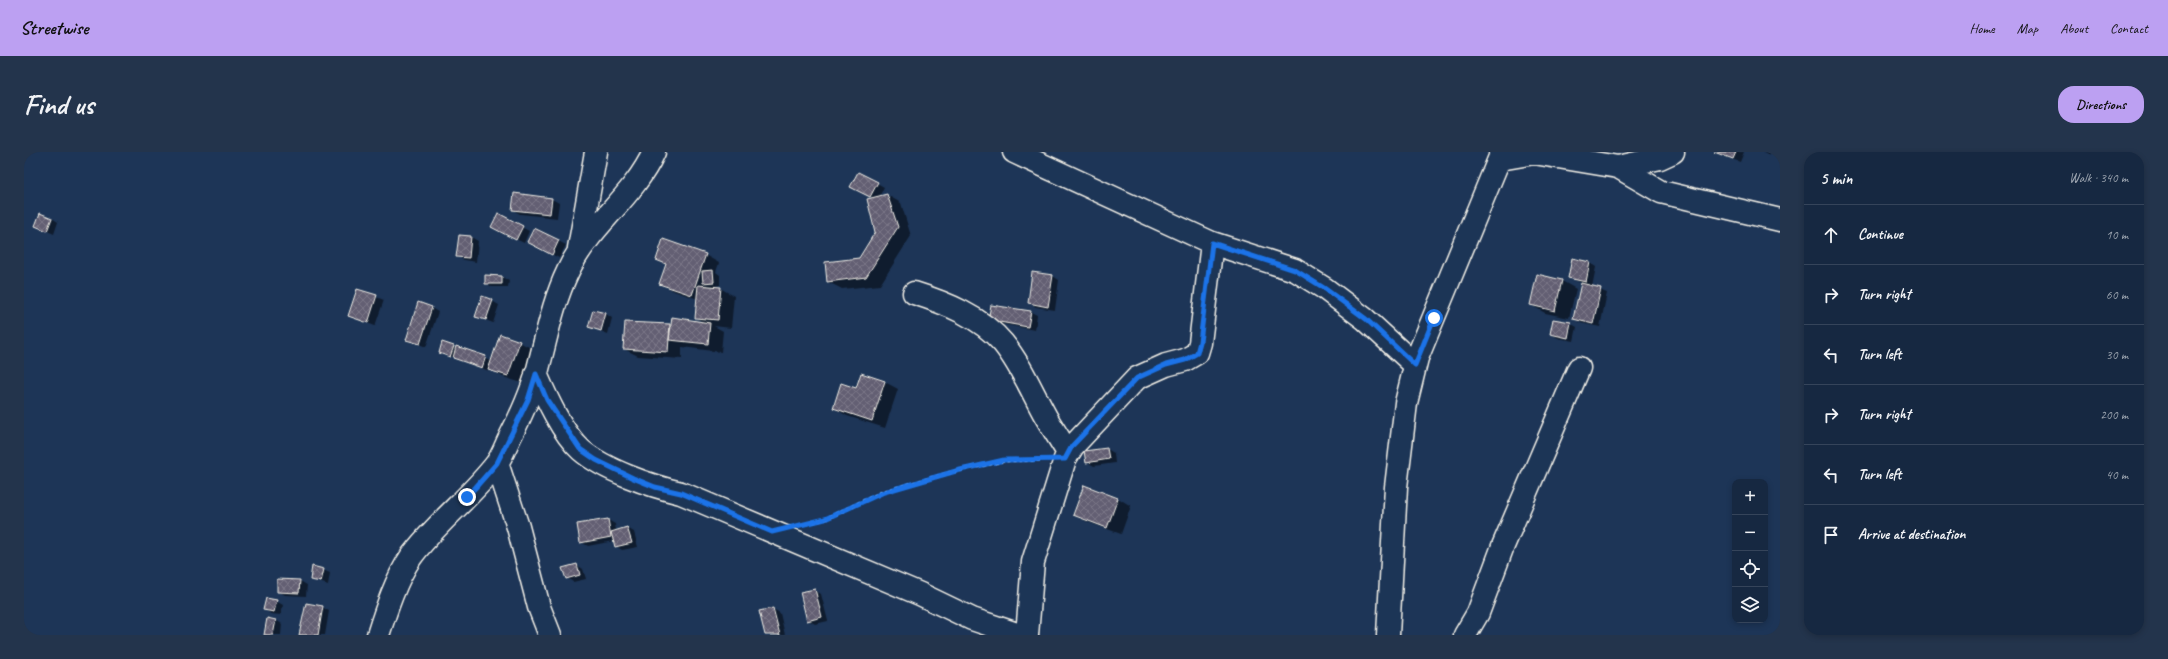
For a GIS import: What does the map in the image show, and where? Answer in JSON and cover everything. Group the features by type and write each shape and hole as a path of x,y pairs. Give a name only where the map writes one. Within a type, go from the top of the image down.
{"street":[{"path":"378,635 387,609 410,559 428,536 497,463 528,400 557,296 579,249 596,152"},
{"path":"579,249 629,192 647,167 654,152"},
{"path":"1014,152 1212,243 1301,274 1324,288 1366,319 1415,365"},
{"path":"1618,167 1660,158 1673,152"},
{"path":"1388,635 1396,487 1406,403 1415,365 1458,255 1501,155 1534,153 1618,167 1661,192 1780,220"},
{"path":"1027,635 1033,562 1067,456 1114,401 1137,378 1166,365 1185,360 1197,353 1200,342 1212,243"},
{"path":"914,293 942,302 962,312 984,326 1002,342 1032,388 1067,456"},
{"path":"1465,635 1478,613 1503,546 1579,368"},
{"path":"536,374 547,400 562,424 580,449 596,460 655,487 681,493 867,571 972,619 1020,635"},
{"path":"497,463 518,527 539,607 550,635"}],"path":[{"path":"810,523 825,519 884,492 956,471 1004,460 1067,456"}],"building":[{"path":"1714,152 1736,152 1733,159"},
{"path":"858,172 878,182 870,197 850,187"},
{"path":"514,193 552,198 550,214 512,210"},
{"path":"887,194 898,227 866,277 827,282 825,262 859,258 875,232 867,199"},
{"path":"40,213 52,218 47,231 35,226"},
{"path":"498,213 523,226 516,240 491,227"},
{"path":"534,228 559,240 552,255 527,242"},
{"path":"459,235 471,236 469,258 456,257"},
{"path":"663,239 706,254 692,295 659,284 666,264 656,260"},
{"path":"1572,258 1590,262 1586,282 1568,278"},
{"path":"713,270 714,282 703,283 702,271"},
{"path":"1032,272 1053,275 1048,307 1028,303"},
{"path":"1537,274 1562,280 1555,311 1530,305"},
{"path":"485,275 502,276 502,284 485,284"},
{"path":"1581,283 1601,288 1593,324 1573,319"},
{"path":"698,285 721,287 718,320 695,318"},
{"path":"357,289 377,295 368,323 348,316"},
{"path":"482,296 493,300 486,320 475,317"},
{"path":"418,302 432,307 420,344 406,340"},
{"path":"991,305 1031,311 1028,327 988,320"},
{"path":"593,310 606,313 601,331 588,327"},
{"path":"672,317 710,323 708,344 669,340"},
{"path":"1553,319 1571,322 1568,338 1550,334"},
{"path":"625,322 670,324 668,352 623,349"},
{"path":"500,334 520,341 508,376 488,370"},
{"path":"442,342 454,346 450,357 439,353"},
{"path":"456,346 486,356 482,368 453,358"},
{"path":"861,373 885,381 872,421 833,408 841,383 856,388"},
{"path":"1107,448 1109,459 1086,463 1084,451"},
{"path":"1084,485 1118,498 1107,528 1073,515"},
{"path":"608,519 611,537 580,543 577,524"},
{"path":"627,527 632,543 615,547 611,532"},
{"path":"577,564 580,575 566,579 562,568"},
{"path":"312,566 324,569 321,582 310,580"},
{"path":"277,579 300,580 299,593 277,592"},
{"path":"815,589 822,617 807,621 800,592"},
{"path":"266,598 277,600 274,612 263,610"},
{"path":"306,603 323,606 318,635 299,635"},
{"path":"773,608 780,635 765,635 759,611"},
{"path":"267,618 276,620 273,635 264,635"}],"route":[{"path":"467,497 497,463 528,400 536,374 547,400 562,424 580,449 596,460 655,487 681,493 772,532 825,519 858,502 884,492 956,471 1004,460 1065,459 1072,446 1137,378 1166,365 1185,360 1197,353 1200,342 1212,243 1295,270 1324,288 1366,319 1415,365 1434,318"}]}
